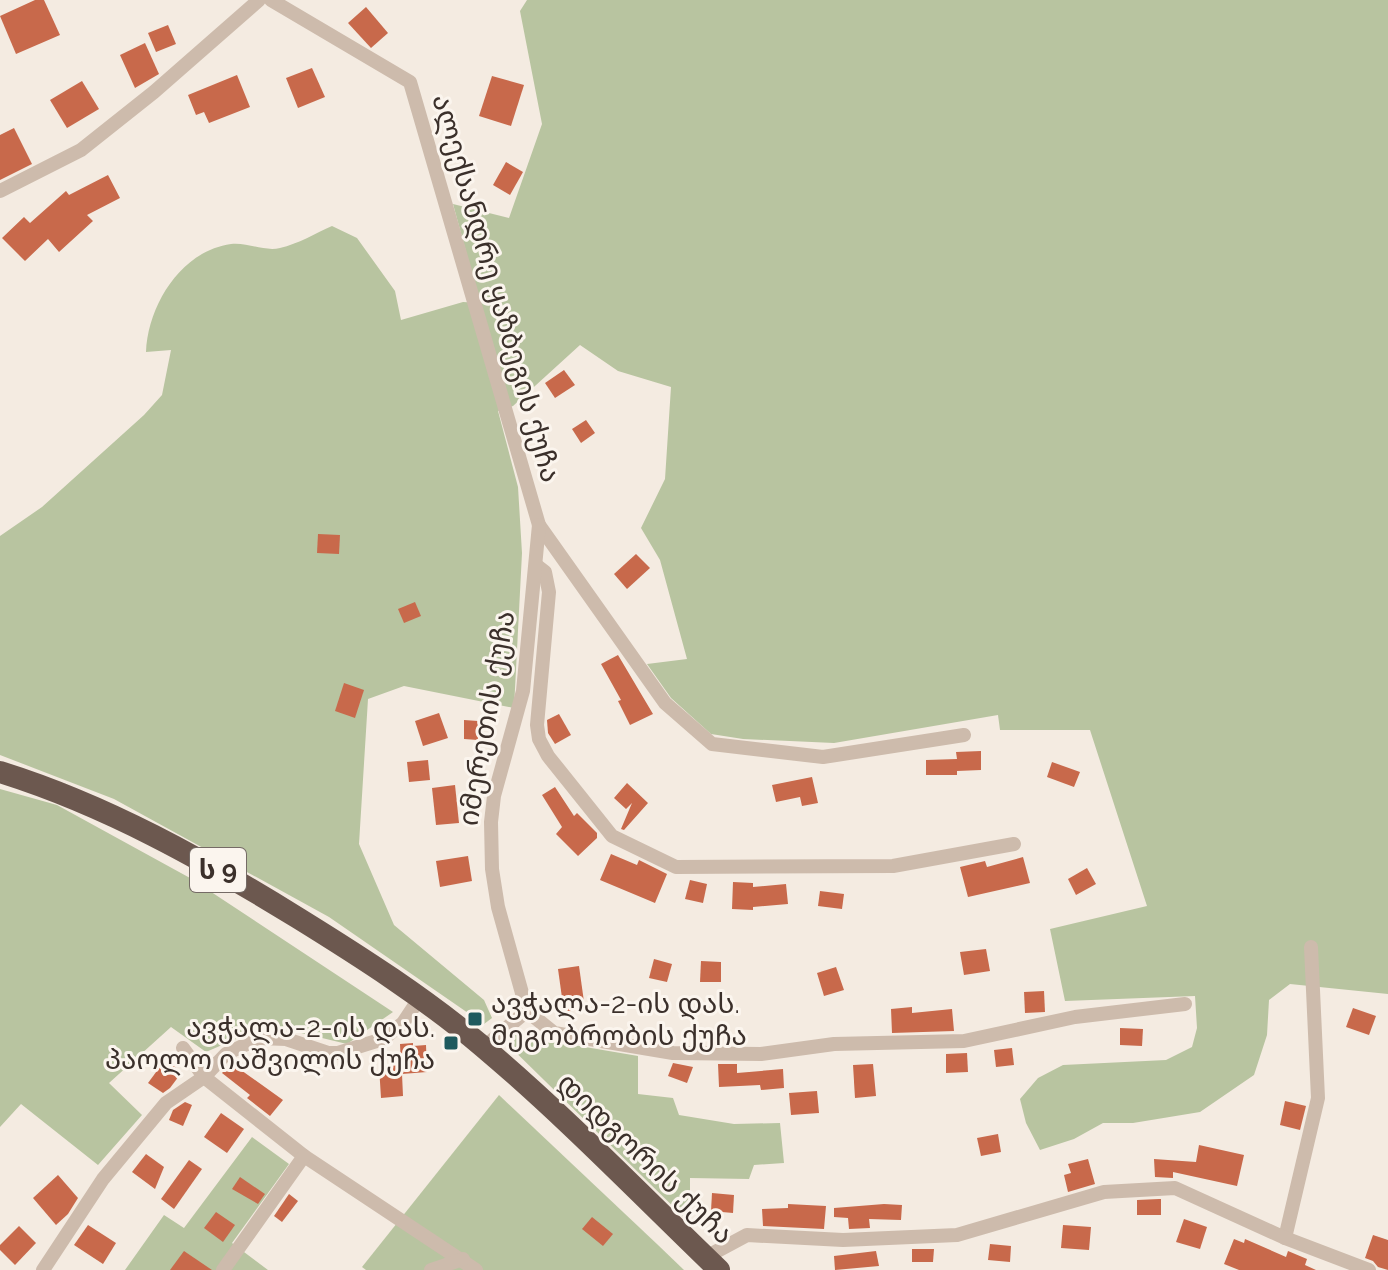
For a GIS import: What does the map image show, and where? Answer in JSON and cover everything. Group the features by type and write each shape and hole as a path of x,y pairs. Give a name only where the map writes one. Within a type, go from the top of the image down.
{"highway":[{"name":"ს 9","path":"0,772 100,810 186,852 342,945 419,999"},
{"name":"დიდგორის ქუჩა","path":"419,999 484,1047 563,1118 712,1263"}],"street":[{"path":"0,191 81,150 154,92 259,0"},
{"name":"ალექსანდრე ყაზბეგის ქუჩა","path":"271,0 410,82 539,525"},
{"path":"539,525 665,703 712,744 823,757 964,735"},
{"name":"იმერეთის ქუჩა","path":"527,1011 498,907 492,869 491,822 494,796 523,691 539,525"},
{"path":"536,565 545,572 549,601 537,725 539,739 569,784 612,836 676,867 893,866 1014,844"},
{"path":"1285,1238 1318,1098 1311,947"},
{"path":"43,1270 103,1179 166,1103 204,1077 226,1054 259,1038 286,1039 328,1053 338,1053 383,1039 403,1023 419,999"},
{"path":"484,1047 527,1011 554,1033 673,1053 761,1054 834,1044 964,1041 1075,1017 1185,1004"},
{"path":"183,1048 204,1077 304,1156 476,1270"},
{"path":"223,1270 304,1156"},
{"path":"712,1263 747,1235 843,1240 957,1235 1104,1192 1175,1188 1285,1238 1369,1270"},
{"path":"431,1270 463,1259"}],"green space":[{"path":"527,0 1388,0 1388,994 1290,984 1269,1000 1267,1035 1254,1075 1200,1112 1133,1123 1103,1123 1074,1139 1040,1150 1026,1123 1020,1099 1038,1078 1063,1065 1166,1060 1192,1047 1197,1028 1195,996 1065,1001 1050,929 1147,906 1090,730 1000,730 998,715 834,743 743,739 711,734 671,698 647,664 687,659 660,560 641,528 665,479 671,387 618,371 580,345 513,406 498,411 518,487 522,553 514,708 404,686 368,699 359,844 394,925 484,1000 492,1018 484,1024 329,917 114,799 0,755 0,536 42,507 162,395 171,350 146,352 148,334 161,299 183,269 213,249 231,244 280,248 332,226 357,238 395,291 401,320 463,302 480,303 453,204 509,218 542,124 520,11"},
{"path":"0,789 57,805 190,878 393,1012 347,1044 268,1025 206,1052 171,1027 109,1083 142,1115 98,1165 21,1104 0,1127"},
{"path":"509,1032 523,1032 550,1041 638,1056 638,1094 673,1098 679,1115 734,1124 780,1123 784,1163 754,1165 749,1179 690,1178 690,1223 501,1038"},
{"path":"499,1095 684,1270 366,1270 362,1267"},
{"path":"252,1137 289,1164 232,1243 268,1270 125,1270 164,1215 184,1228"}],"building":[{"path":"35,0 44,0 60,35 16,54 0,16"},
{"path":"366,7 388,33 371,48 348,23"},
{"path":"168,25 176,44 156,52 148,33"},
{"path":"145,43 159,74 135,88 120,55"},
{"path":"312,68 325,97 298,108 286,78"},
{"path":"237,75 250,107 209,123 204,112 196,115 188,95"},
{"path":"492,76 524,85 511,126 479,116"},
{"path":"82,81 99,109 67,128 50,100"},
{"path":"14,128 32,164 0,180 0,135"},
{"path":"506,162 523,172 510,195 493,185"},
{"path":"108,175 120,198 87,215 93,221 59,252 48,239 25,261 2,238 24,217 30,223 66,191 69,195"},
{"path":"564,370 575,385 555,398 545,383"},
{"path":"586,420 595,433 581,443 572,429"},
{"path":"318,534 340,535 339,554 317,553"},
{"path":"636,554 650,568 627,589 614,574"},
{"path":"415,602 421,616 404,623 398,609"},
{"path":"618,655 653,714 630,725 618,701 621,700 601,664"},
{"path":"344,683 364,690 355,718 335,711"},
{"path":"439,713 448,738 423,746 415,721"},
{"path":"559,714 571,735 555,744 548,733 547,720"},
{"path":"464,720 478,721 478,740 464,739"},
{"path":"981,751 981,770 957,771 957,775 926,775 926,760 957,759 956,752"},
{"path":"428,760 430,780 409,782 407,762"},
{"path":"1052,762 1080,772 1074,787 1047,777"},
{"path":"812,777 818,803 802,806 800,797 776,802 772,785"},
{"path":"627,783 648,803 624,830 621,829 632,803 626,809 614,798"},
{"path":"455,785 459,823 436,825 432,788"},
{"path":"555,787 574,816 577,813 597,833 597,838 578,856 556,834 562,827 542,795"},
{"path":"611,854 637,865 639,860 667,874 655,903 600,880"},
{"path":"468,856 472,881 440,887 436,861"},
{"path":"1023,857 1030,883 968,897 960,867 985,861 987,867"},
{"path":"1087,868 1096,884 1076,895 1068,879"},
{"path":"690,880 707,884 703,903 685,899"},
{"path":"733,882 753,883 753,887 786,884 788,904 753,907 753,910 732,909"},
{"path":"820,891 844,894 842,909 818,906"},
{"path":"986,949 990,971 964,975 960,952"},
{"path":"654,959 672,964 667,982 649,978"},
{"path":"701,961 721,962 721,982 700,982"},
{"path":"579,966 585,1009 564,1012 558,969"},
{"path":"836,967 844,990 824,996 817,973"},
{"path":"1044,991 1045,1012 1025,1013 1024,992"},
{"path":"912,1007 912,1013 952,1009 954,1031 892,1033 891,1009"},
{"path":"1353,1008 1376,1016 1369,1035 1346,1027"},
{"path":"1120,1028 1143,1029 1142,1046 1120,1045"},
{"path":"413,1043 413,1046 426,1045 427,1072 402,1074 403,1096 381,1098 379,1066 401,1065 400,1044"},
{"path":"1012,1048 1014,1065 996,1067 994,1050"},
{"path":"967,1053 968,1072 946,1073 946,1054"},
{"path":"165,1060 182,1072 163,1093 148,1083"},
{"path":"231,1063 283,1100 270,1116 222,1073"},
{"path":"673,1063 693,1067 687,1083 668,1076"},
{"path":"718,1064 737,1064 737,1073 783,1069 784,1088 761,1090 760,1085 719,1087"},
{"path":"873,1064 876,1096 855,1098 853,1065"},
{"path":"817,1091 819,1113 791,1115 789,1093"},
{"path":"1285,1101 1306,1106 1300,1130 1280,1125"},
{"path":"185,1102 192,1105 183,1126 169,1120 173,1110"},
{"path":"221,1113 244,1129 227,1153 204,1137"},
{"path":"998,1134 1001,1152 981,1156 977,1138"},
{"path":"1199,1145 1244,1155 1237,1186 1173,1172 1173,1178 1155,1177 1154,1159 1196,1162"},
{"path":"146,1154 164,1167 155,1189 132,1172"},
{"path":"1088,1159 1095,1184 1068,1192 1064,1175 1071,1173 1068,1164"},
{"path":"189,1160 202,1169 174,1209 161,1199"},
{"path":"58,1175 78,1198 56,1225 33,1198"},
{"path":"240,1177 265,1194 258,1204 232,1189"},
{"path":"712,1193 734,1195 733,1213 711,1211"},
{"path":"289,1194 298,1201 282,1222 274,1216"},
{"path":"1161,1199 1161,1215 1137,1215 1137,1200"},
{"path":"788,1204 826,1206 824,1229 763,1226 762,1209 788,1208"},
{"path":"902,1205 901,1220 869,1219 870,1228 849,1229 848,1218 834,1217 834,1208"},
{"path":"216,1212 235,1225 223,1242 204,1228"},
{"path":"592,1217 613,1234 603,1246 582,1229"},
{"path":"1184,1219 1207,1227 1200,1249 1176,1242"},
{"path":"88,1225 116,1243 103,1264 74,1245"},
{"path":"1063,1225 1091,1227 1089,1250 1061,1248"},
{"path":"19,1226 36,1243 15,1265 0,1250 0,1245"},
{"path":"1373,1235 1388,1240 1388,1270 1365,1258"},
{"path":"1234,1239 1244,1243 1245,1239 1286,1257 1288,1251 1307,1259 1305,1265 1316,1270 1239,1270 1224,1264"},
{"path":"990,1244 1011,1246 1010,1262 988,1260"},
{"path":"912,1249 934,1249 933,1262 912,1262"},
{"path":"184,1251 212,1270 170,1270"},
{"path":"876,1251 879,1266 835,1270 834,1256"}],"place":[{"name":"ავჭალა-2-ის დას. მეგობრობის ქუჩა","path":"475,1019"},
{"name":"ავჭალა-2-ის დას. პაოლო იაშვილის ქუჩა","path":"451,1043"}]}
